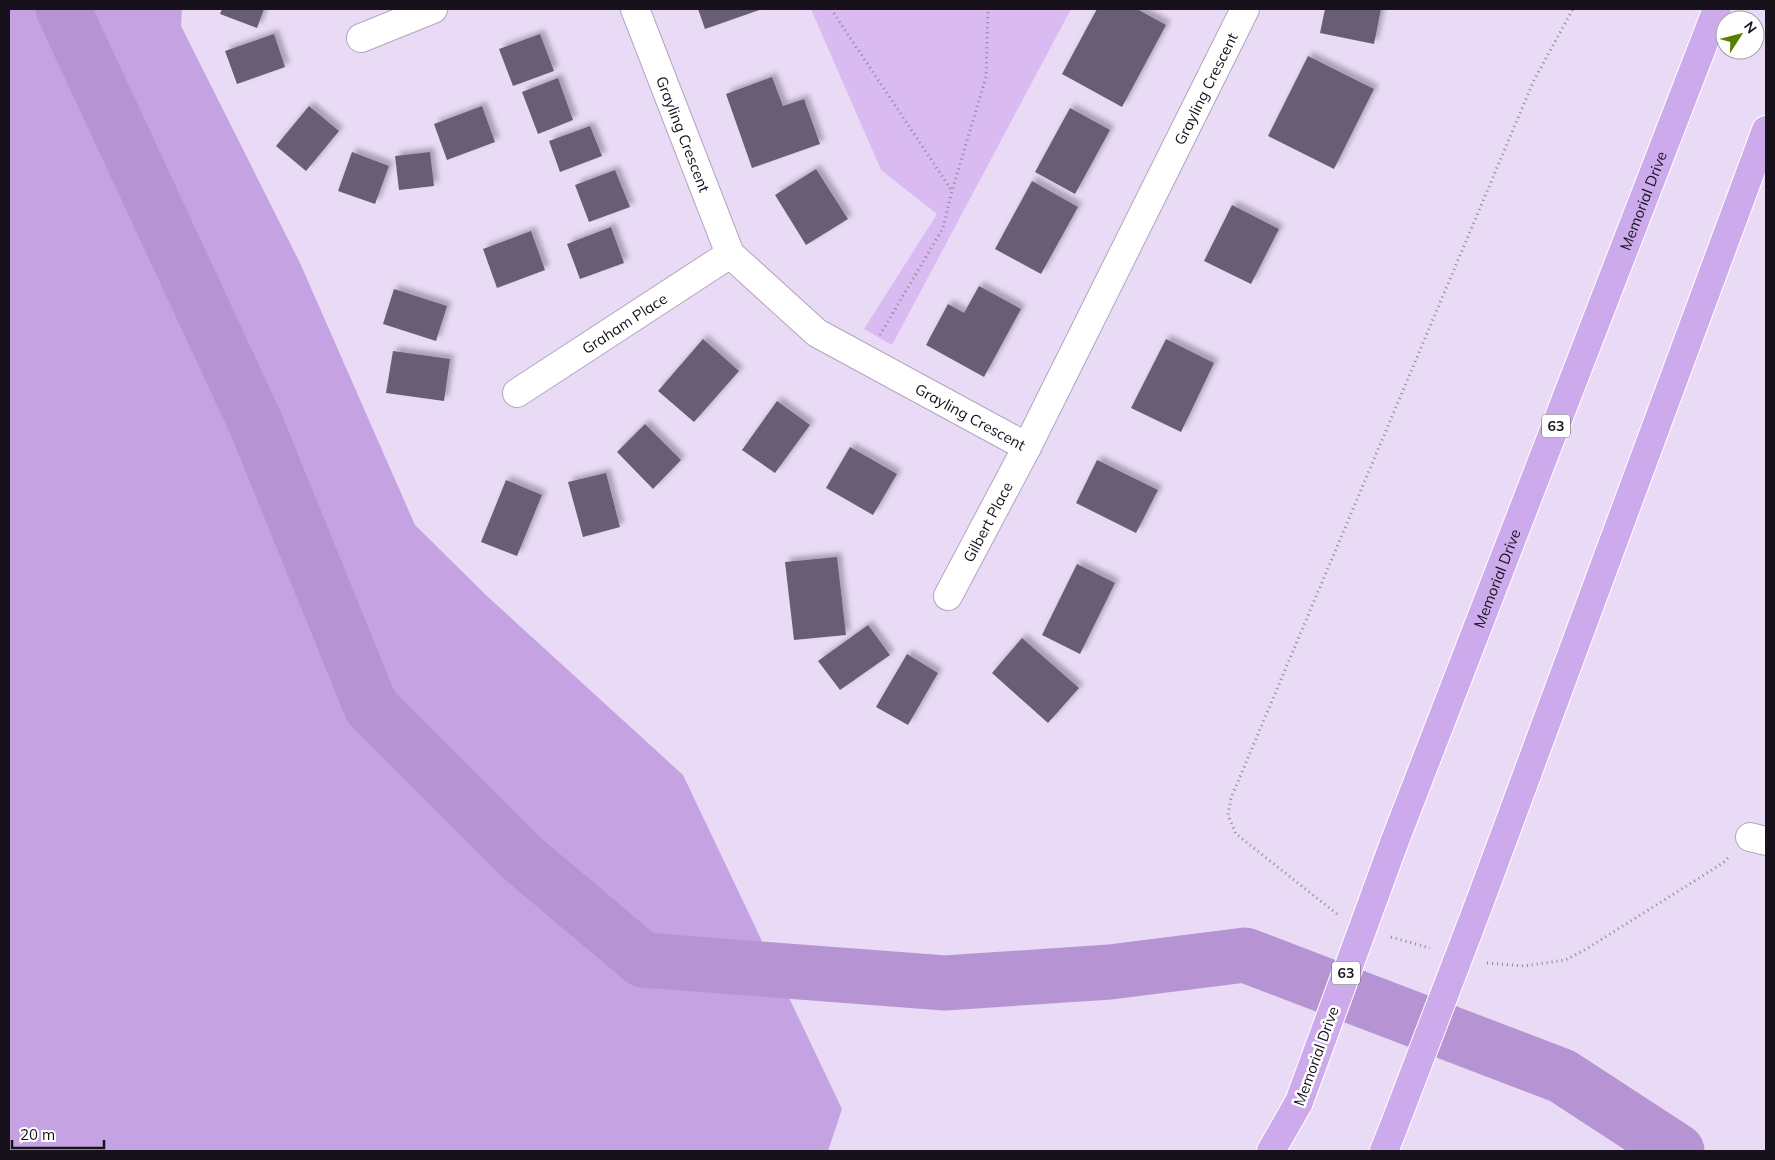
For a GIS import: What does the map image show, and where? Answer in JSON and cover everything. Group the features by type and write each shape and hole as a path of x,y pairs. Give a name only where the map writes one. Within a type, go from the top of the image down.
{"highway":[{"name":"Memorial Drive","path":"1283,1151 1299,1102 1394,843 1717,9"},
{"path":"1384,1151 1392,1138 1766,130"},
{"path":"1271,1151 1299,1102"}],"street":[{"path":"361,38 433,9"},
{"name":"Grayling Crescent","path":"635,9 730,254 817,333 1027,447 1245,9"},
{"name":"Graham Place","path":"517,393 730,254"},
{"name":"Gilbert Place","path":"948,596 1027,447"}],"path":[{"path":"831,9 952,191"},
{"path":"866,359 944,228 952,191 986,77 988,9"},
{"path":"1342,917 1236,834 1228,815 1231,798 1534,80 1573,9"},
{"path":"1484,962 1493,965 1524,966 1565,960 1583,951 1758,839"},
{"path":"1383,934 1438,950"}],"shaded area":[{"path":"9,9 182,9 181,26 300,263 415,525 488,597 683,775 842,1109 828,1151 9,1151"},
{"path":"811,9 1071,9 892,345 864,329 937,214 881,170"}],"building":[{"path":"222,9 264,9 257,28 220,14"},
{"path":"698,9 762,9 705,29"},
{"path":"1097,9 1137,9 1166,25 1122,107 1062,74"},
{"path":"1325,9 1381,9 1374,44 1320,33"},
{"path":"274,34 285,67 237,84 225,51"},
{"path":"540,34 554,71 513,86 499,49"},
{"path":"1308,56 1374,89 1334,169 1268,136"},
{"path":"772,77 783,106 804,99 820,144 752,168 726,94"},
{"path":"558,78 573,120 538,134 522,92"},
{"path":"309,106 339,131 306,171 276,146"},
{"path":"482,106 495,142 447,160 434,124"},
{"path":"1070,108 1110,130 1075,194 1035,172"},
{"path":"590,126 602,156 560,172 549,141"},
{"path":"352,152 389,166 375,204 338,191"},
{"path":"430,152 434,186 399,190 395,156"},
{"path":"816,169 848,219 806,245 775,195"},
{"path":"615,170 630,207 589,222 575,185"},
{"path":"1032,181 1078,207 1041,274 995,249"},
{"path":"1232,205 1279,229 1251,284 1204,261"},
{"path":"611,227 624,263 580,279 567,244"},
{"path":"531,231 545,270 497,288 483,249"},
{"path":"979,286 1021,309 984,377 926,345 948,304 964,313"},
{"path":"394,289 447,306 436,341 383,324"},
{"path":"703,339 739,371 694,422 658,391"},
{"path":"1166,339 1214,363 1181,432 1131,408"},
{"path":"393,351 450,359 444,401 386,393"},
{"path":"777,401 810,425 775,473 742,450"},
{"path":"645,424 681,460 653,489 617,452"},
{"path":"850,447 897,474 873,515 826,488"},
{"path":"1097,460 1158,490 1136,533 1076,503"},
{"path":"606,473 620,527 583,537 568,482"},
{"path":"506,480 542,495 517,556 481,542"},
{"path":"837,557 846,635 794,640 785,562"},
{"path":"1077,564 1115,583 1080,654 1042,635"},
{"path":"868,625 890,655 840,690 818,661"},
{"path":"1022,638 1079,688 1048,723 992,673"},
{"path":"907,654 938,673 908,725 876,707"}],"waterway":[{"path":"63,9 256,424 371,707 522,858 643,960 945,983 1110,972 1245,955 1562,1076 1677,1151"}]}
